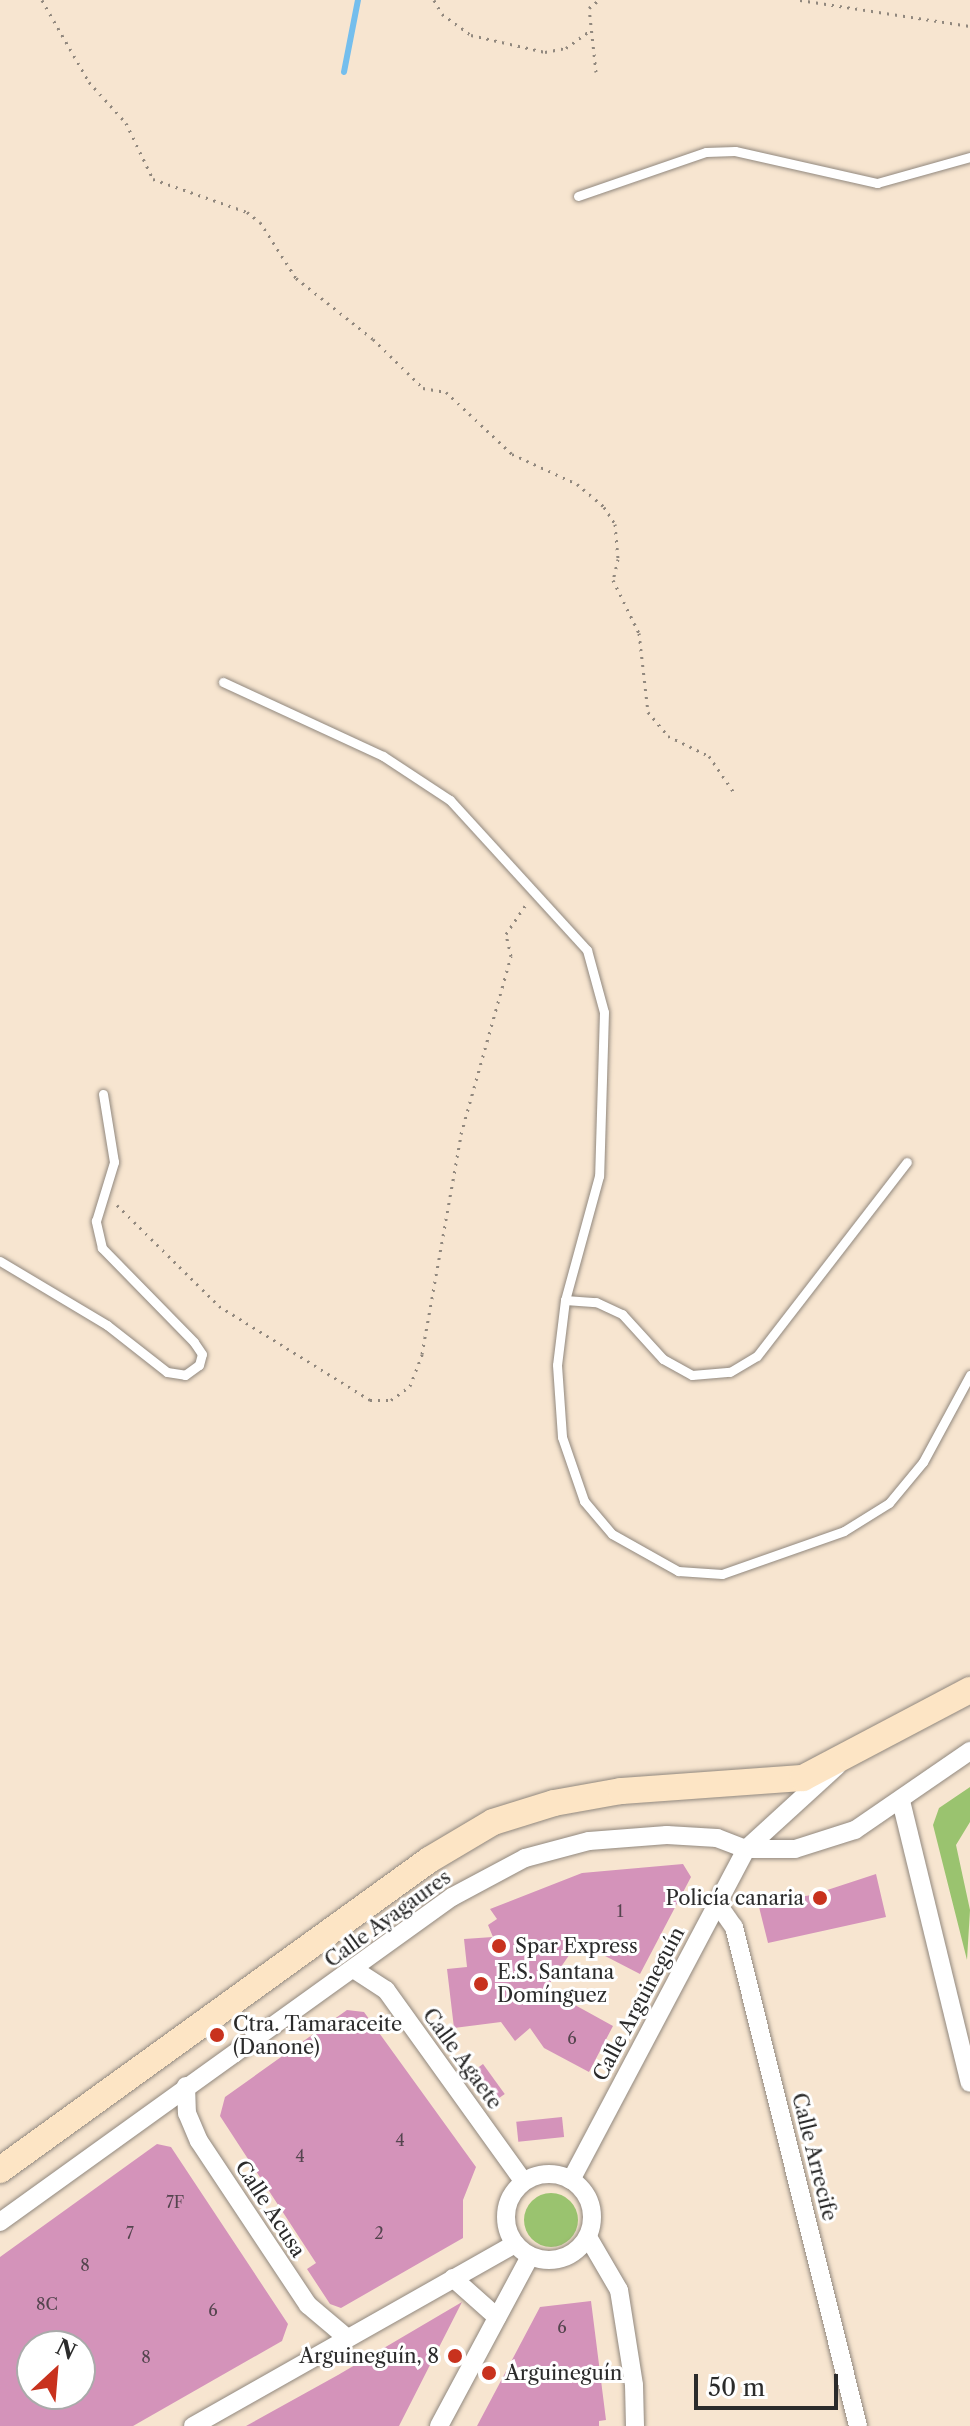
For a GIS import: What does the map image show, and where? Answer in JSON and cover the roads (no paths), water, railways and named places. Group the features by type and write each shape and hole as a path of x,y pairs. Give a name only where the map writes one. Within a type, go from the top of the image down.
{"main road":[{"path":"0,2170 429,1860 493,1822 554,1803 621,1791 783,1783 846,1757 970,1690"}],"street":[{"name":"Calle Ayagaures","path":"0,2222 186,2086 355,1970 452,1897 525,1858 589,1841 667,1835 717,1838 746,1849 795,1849 855,1830 970,1751"},
{"name":"Calle Arguineguín","path":"571,2180 746,1849 846,1757"},
{"path":"901,1801 970,2083"},
{"name":"Calle Arrecife","path":"717,1903 734,1927 858,2426"},
{"path":"917,1936 929,1918"},
{"name":"Calle Agaete","path":"355,1970 386,1990 524,2182"},
{"name":"Calle Acusa","path":"186,2086 187,2113 199,2141 308,2305 347,2338"},
{"path":"547,2174 571,2180 589,2199 592,2224 588,2237 569,2256 543,2260 530,2256 515,2244 506,2218 508,2204 524,2182 547,2174"},
{"path":"588,2237 619,2290 635,2426"},
{"path":"193,2426 515,2244"},
{"path":"439,2426 530,2256"},
{"path":"453,2278 497,2317"}],"lane":[{"path":"578,196 706,152 735,151 877,183 970,157"},
{"path":"223,682 383,756 450,800 587,950 604,1012 599,1176 565,1300 557,1365 562,1437 584,1501 612,1534 678,1571 722,1574 844,1531 889,1503 923,1462 970,1375"},
{"path":"0,1261 107,1325 167,1372 185,1375 199,1365 202,1354 102,1248 96,1221 114,1162 103,1094"},
{"path":"565,1300 596,1302 622,1314 663,1359 692,1375 730,1372 757,1356 907,1162"}],"waterway":[{"path":"344,72 358,0"}],"place":[{"name":"Policía canaria","path":"820,1898"},
{"name":"Spar Express","path":"499,1946"},
{"name":"E.S. Santana Domínguez","path":"481,1984"},
{"name":"Ctra. Tamaraceite (Danone)","path":"217,2035"},
{"name":"Arguineguín, 8","path":"455,2356"},
{"name":"Arguineguín","path":"489,2373"}]}
